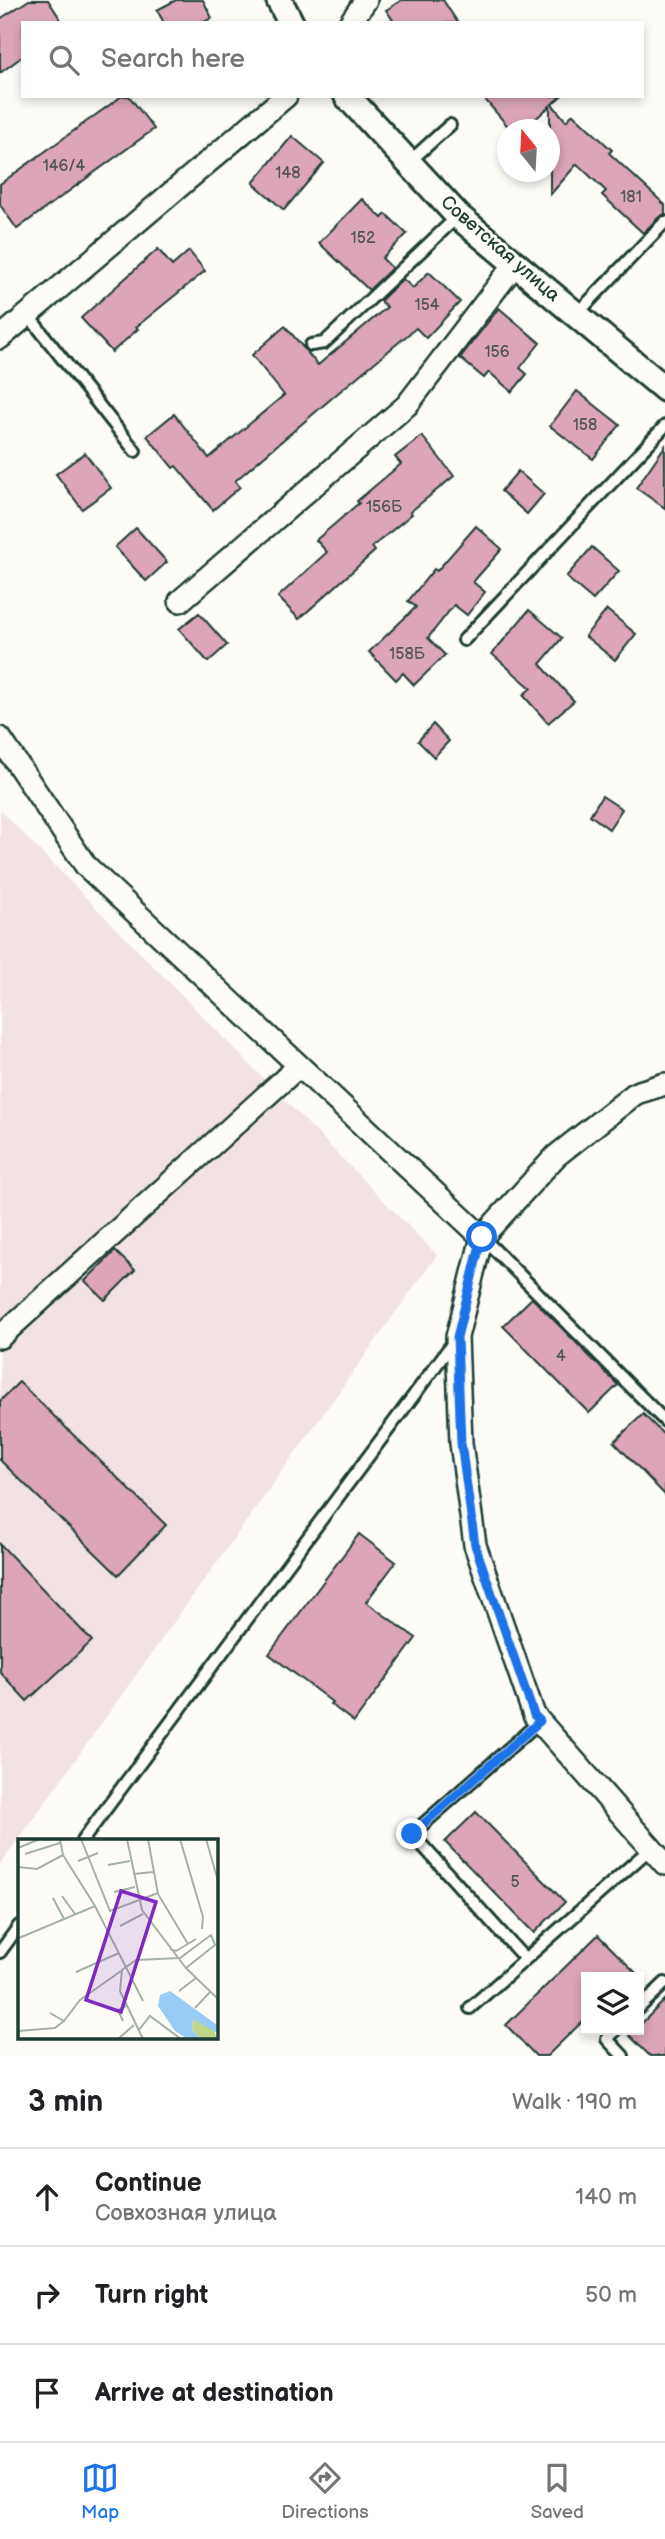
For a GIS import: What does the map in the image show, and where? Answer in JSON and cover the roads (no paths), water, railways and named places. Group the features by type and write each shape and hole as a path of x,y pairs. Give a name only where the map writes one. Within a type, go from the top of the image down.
{"street":[{"path":"279,0 290,21"},
{"path":"351,21 366,0"},
{"path":"0,338 284,98"},
{"name":"Советская улица","path":"349,98 457,216 665,389"},
{"path":"180,601 407,405 515,264"},
{"path":"0,737 86,866 482,1237"},
{"path":"0,1337 299,1066"},
{"path":"658,1856 534,1715 475,1545 461,1443 457,1337 482,1237 556,1156 636,1093 665,1084"}],"lane":[{"path":"408,163 450,125"},
{"path":"311,345 324,344 457,216"},
{"path":"576,315 665,222"},
{"path":"28,315 135,451"},
{"path":"464,640 665,426"},
{"path":"482,1237 665,1421"},
{"path":"83,1839 457,1337"},
{"path":"526,1959 412,1834 540,1721"},
{"path":"471,2008 526,1959 658,1856"},
{"path":"0,1952 18,1927"},
{"path":"644,2003 665,1983"},
{"path":"611,2035 607,2039 623,2056"}]}
